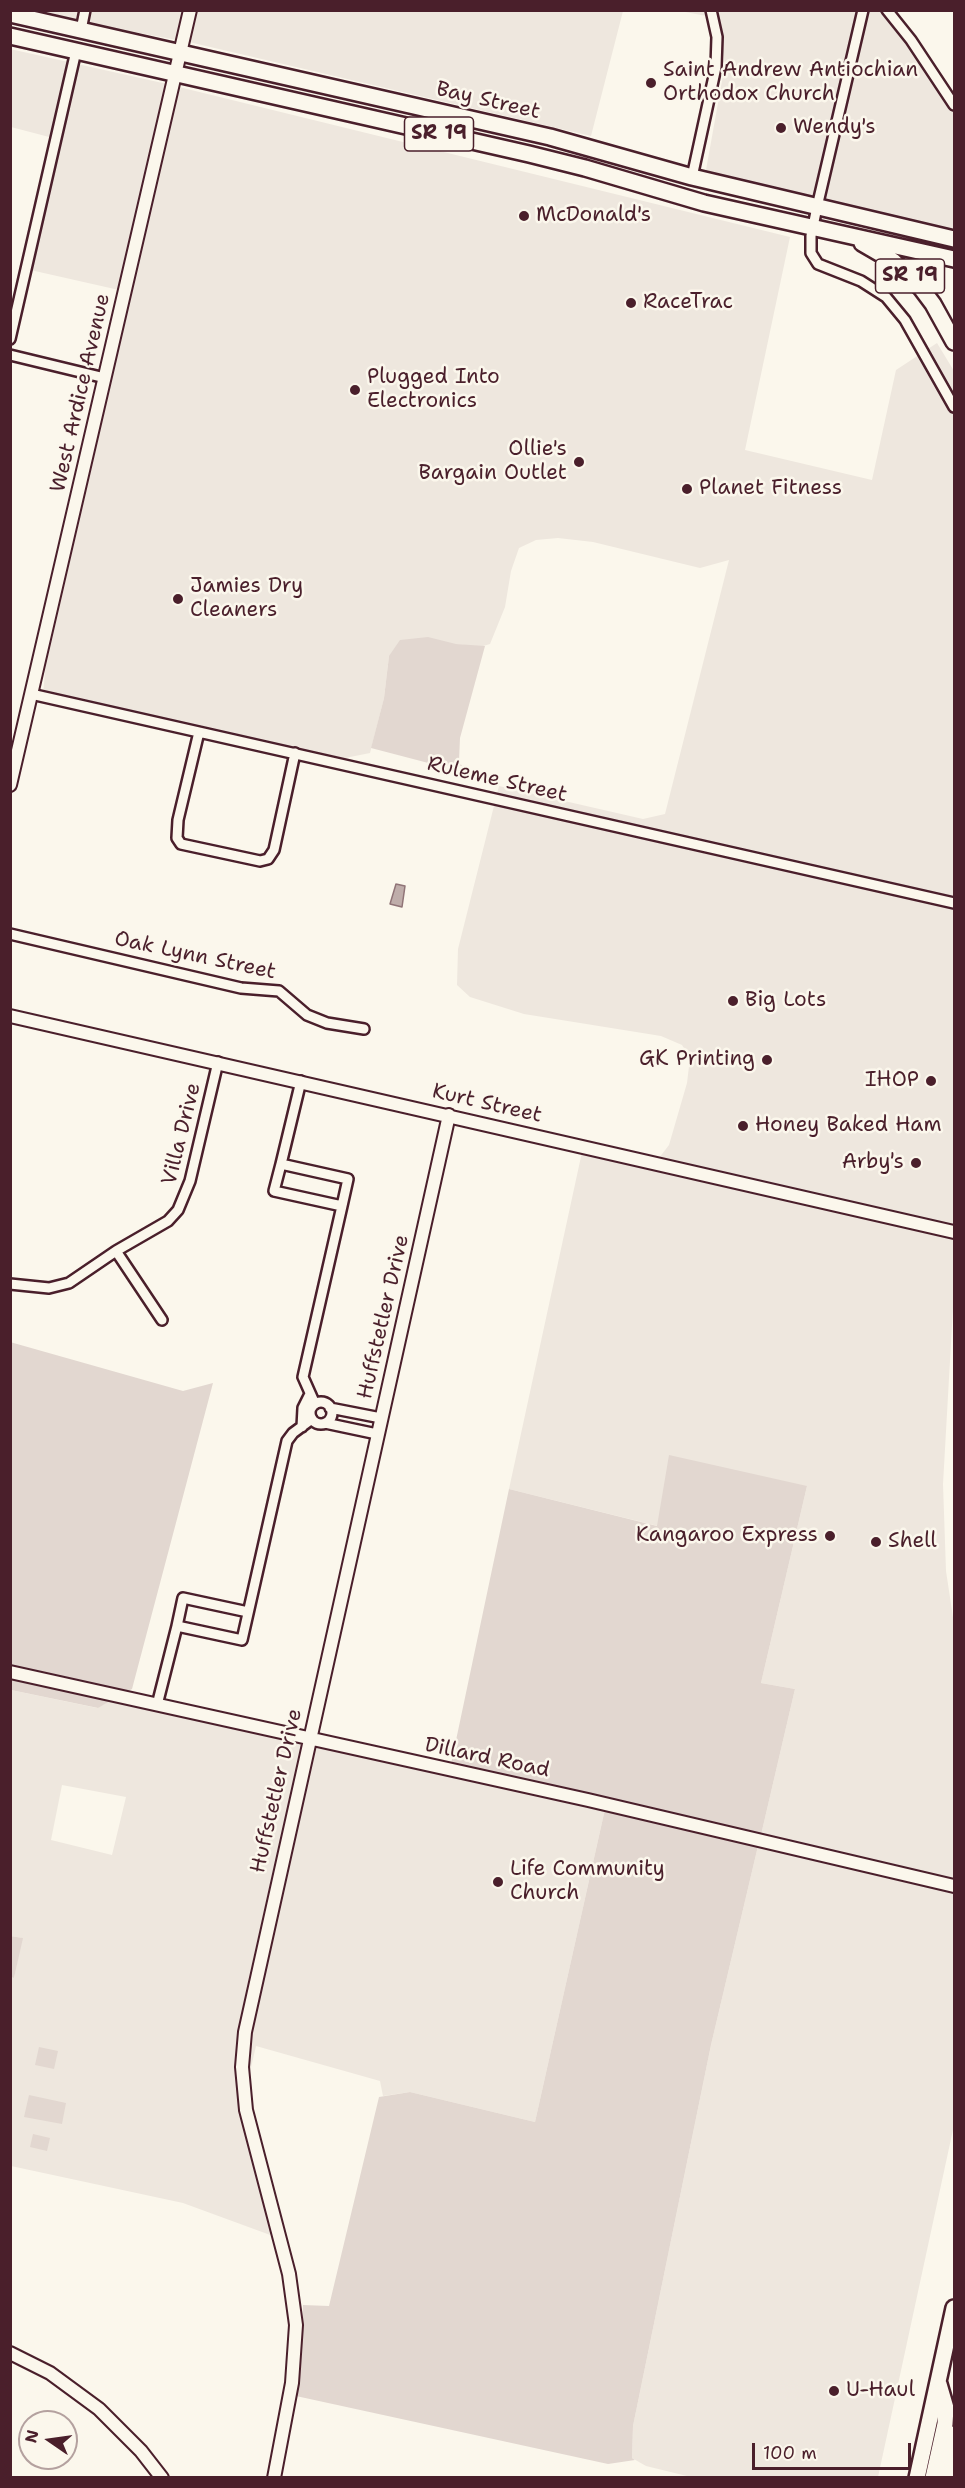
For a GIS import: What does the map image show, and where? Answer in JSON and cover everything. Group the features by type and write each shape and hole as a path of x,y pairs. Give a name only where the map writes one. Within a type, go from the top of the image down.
{"main road":[{"name":"Bay Street","path":"10,14 591,147 692,177 954,239"},
{"name":"Bay Street","path":"10,36 585,168 704,203 954,259"},
{"name":"SR 19","path":"843,234 866,244 905,271 933,304 954,342"},
{"path":"917,2478 954,2308"},
{"path":"933,2478 945,2424 946,2408 943,2392 938,2383"},
{"path":"945,2478 954,2434"}],"street":[{"path":"81,30 85,10"},
{"name":"West Ardice Avenue","path":"10,785 190,10"},
{"path":"692,177 716,67 717,37 711,10"},
{"path":"864,10 810,244 814,260 826,268 861,281 886,297 905,320 954,407"},
{"path":"887,10 954,105"},
{"path":"10,339 48,183 76,51"},
{"path":"363,116 367,95"},
{"path":"585,168 591,147"},
{"path":"10,355 105,378"},
{"name":"Ruleme Street","path":"31,694 954,903"},
{"path":"199,732 178,820 177,838 181,844 261,861 268,859 274,849 295,753"},
{"name":"Oak Lynn Street","path":"10,934 242,988 279,991 307,1015 327,1023 364,1029"},
{"name":"Kurt Street","path":"10,1016 954,1232"},
{"name":"Villa Drive","path":"10,1284 34,1288 60,1286 87,1272 116,1251 168,1221 183,1202 190,1181 218,1062"},
{"path":"301,1081 274,1191 342,1206"},
{"name":"Huffstetler Drive","path":"274,2478 292,2383 296,2325 289,2274 246,2110 244,2032 449,1116"},
{"path":"281,1164 348,1179 303,1377 315,1404"},
{"path":"116,1251 162,1320"},
{"path":"302,1427 303,1408 310,1394"},
{"path":"377,1434 318,1423 312,1419 310,1410 315,1404 325,1403 330,1407 381,1418"},
{"path":"325,1423 331,1414 330,1407"},
{"path":"362,1430 366,1414"},
{"path":"177,1626 242,1640 287,1441 293,1433 312,1419"},
{"path":"157,1705 183,1598 248,1612"},
{"name":"Dillard Road","path":"10,1672 588,1800 954,1886"},
{"path":"10,2353 50,2373 99,2409 141,2451 162,2478"}],"shaded area":[{"path":"197,10 623,11 591,136 189,42"},
{"path":"42,11 184,11 177,40 102,26"},
{"path":"680,11 883,11 913,36 954,110 954,233 706,170 725,64 717,18"},
{"path":"10,49 167,84 119,290 26,269 53,138 11,127"},
{"path":"179,87 790,237 745,450 872,480 896,370 937,343 954,371 954,1227 659,1158 669,1145 687,1083 690,1058 682,1045 661,1036 524,1014 470,997 457,985 458,949 499,786 643,819 665,814 729,560 700,568 593,542 558,538 536,540 519,548 511,571 505,607 490,644 480,647 456,644 389,656 384,698 370,753 345,758 43,697 45,670"},
{"path":"428,637 456,644 485,646 460,738 459,761 462,766 436,765 371,748 384,698 389,656 400,640"},
{"path":"396,884 405,886 402,907 390,904"},
{"path":"582,1152 954,1238 954,1290 943,1484 946,1571 954,1624 954,1881 761,1835 795,1689 761,1683 807,1486 658,1526 509,1489"},
{"path":"10,1342 183,1391 213,1383 132,1689 126,1692 11,1667"},
{"path":"669,1455 807,1486 761,1683 795,1689 761,1835 451,1764 509,1489 657,1526"},
{"path":"11,1678 112,1700 98,1708 11,1690"},
{"path":"11,1690 97,1708 112,1700 302,1743 248,1982 237,2043 236,2067 240,2111 273,2236 183,2203 11,2166 11,1977 14,1978 22,1938 10,1936","holes":["62,1785 126,1797 112,1855 51,1840"]},
{"path":"314,1745 605,1809 535,2122 410,2092 383,2096 380,2081 256,2046 249,2076 251,2033"},
{"path":"605,1809 758,1846 711,2045 633,2426 632,2458 635,2460 608,2464 296,2396 301,2361 303,2305 329,2306 379,2097 410,2092 535,2122"},
{"path":"758,1846 954,1892 954,2125 878,2477 691,2477 646,2466 632,2458 633,2426 711,2045"},
{"path":"10,1936 23,1938 14,1978 11,1977"},
{"path":"39,2047 58,2051 54,2069 35,2065"},
{"path":"29,2095 66,2103 62,2124 24,2117"},
{"path":"33,2134 50,2138 47,2151 30,2147"}],"place":[{"name":"Saint Andrew Antiochian Orthodox Church","path":"651,83"},
{"name":"Wendy's","path":"781,128"},
{"name":"McDonald's","path":"524,216"},
{"name":"RaceTrac","path":"631,303"},
{"name":"Plugged Into Electronics","path":"355,390"},
{"name":"Ollie's Bargain Outlet","path":"579,462"},
{"name":"Planet Fitness","path":"687,489"},
{"name":"Jamies Dry Cleaners","path":"178,599"},
{"name":"Big Lots","path":"733,1001"},
{"name":"GK Printing","path":"767,1060"},
{"name":"IHOP","path":"931,1081"},
{"name":"Honey Baked Ham","path":"743,1126"},
{"name":"Arby's","path":"916,1163"},
{"name":"Kangaroo Express","path":"830,1536"},
{"name":"Shell","path":"876,1542"},
{"name":"Life Community Church","path":"498,1882"},
{"name":"U-Haul","path":"834,2391"}]}
